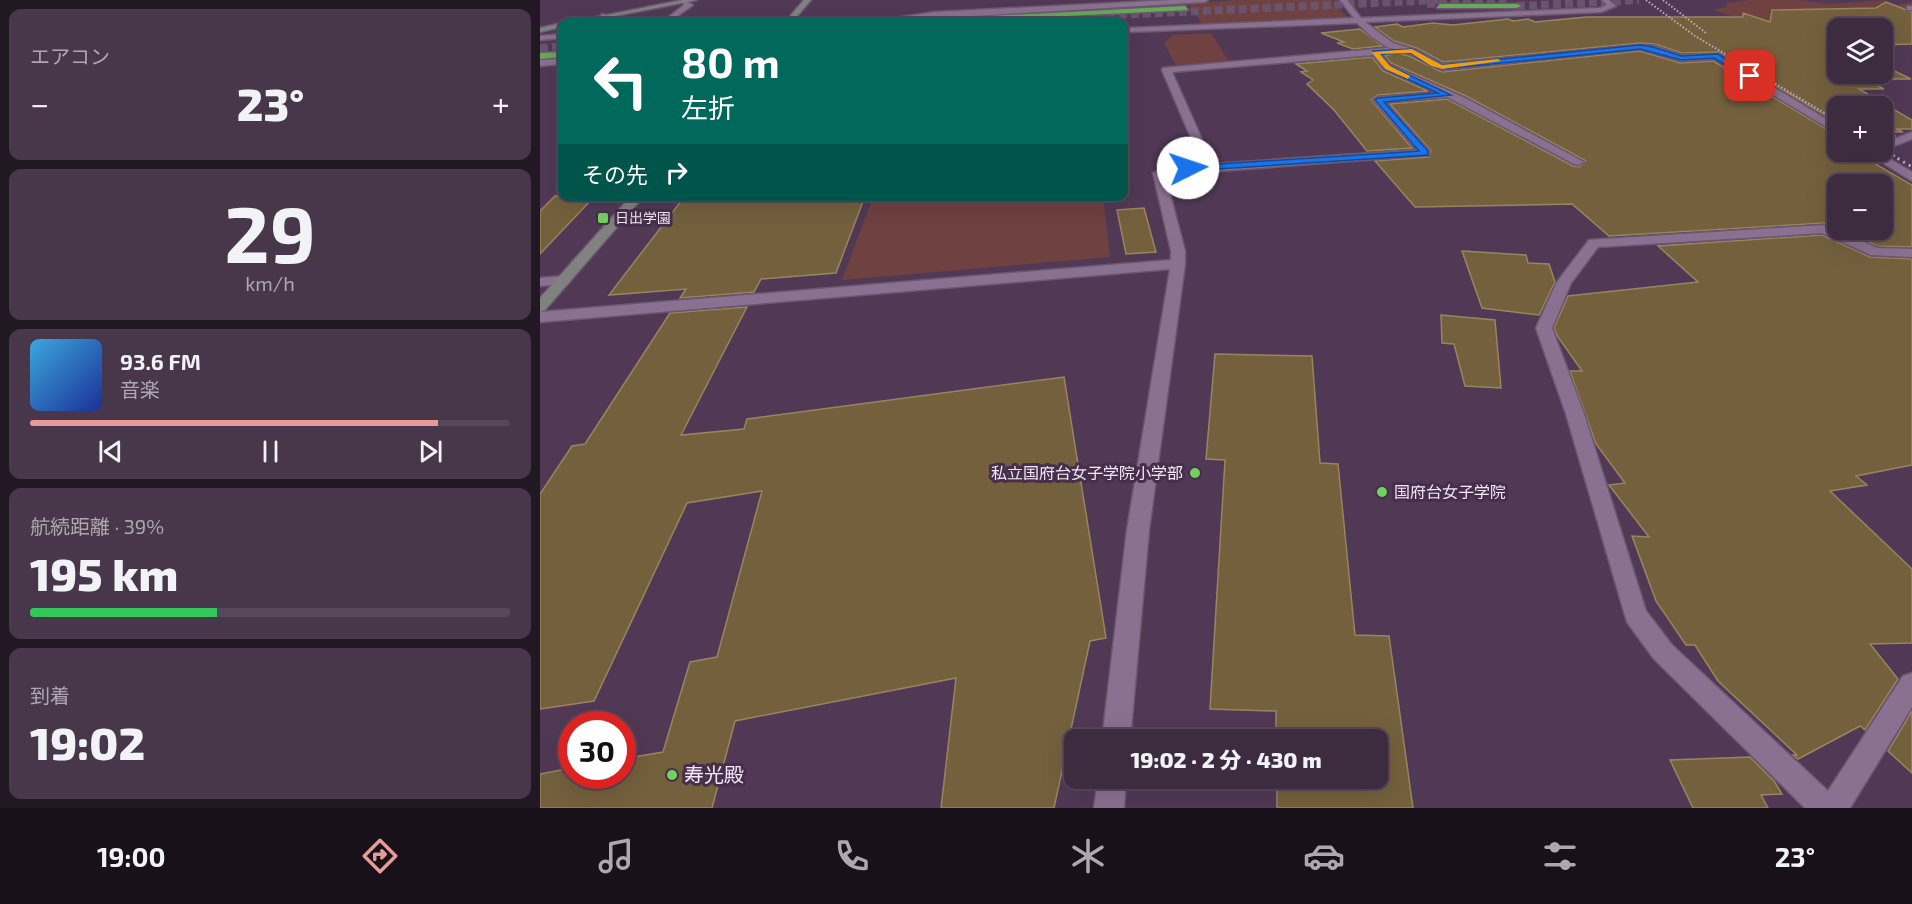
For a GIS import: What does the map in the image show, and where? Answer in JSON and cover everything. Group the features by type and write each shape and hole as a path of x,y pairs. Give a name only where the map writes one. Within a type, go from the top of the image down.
{"highway":[{"path":"1440,6 1515,4"},
{"path":"999,18 1185,8"},
{"path":"1128,27 1156,20"},
{"path":"540,45 558,44"},
{"path":"540,56 558,55"}],"street":[{"path":"608,18 694,0"},
{"path":"792,18 808,0"},
{"path":"988,13 989,0"},
{"path":"1050,0 1052,10"},
{"path":"904,18 935,14 1052,10 1111,3 1205,0"},
{"path":"1343,0 1358,20 1380,40 1401,50"},
{"path":"1128,28 1609,9 1612,6 1605,0"},
{"path":"671,18 689,5 684,2"},
{"path":"1529,4 1545,12"},
{"path":"917,18 935,14"},
{"path":"540,30 558,26"},
{"path":"540,38 558,36"},
{"path":"1209,167 1166,70 1234,67 1317,56 1401,50 1412,51 1434,65 1442,67 1640,47 1651,48 1681,58 1716,56 1827,124"},
{"path":"1375,52 1388,67 1478,108 1578,162"},
{"path":"540,63 558,62"},
{"path":"1117,729 1138,530 1178,264 1178,250 1159,173 1168,170 1425,153 1378,100 1447,95"},
{"path":"1893,143 1912,135"},
{"path":"1891,162 1912,177"},
{"path":"540,308 634,201"},
{"path":"1825,808 1663,652 1635,615 1575,414 1544,328 1564,282 1594,243 1824,229 1876,252 1912,253"},
{"path":"540,317 1178,264"},
{"path":"540,282 564,280"},
{"path":"1834,808 1912,684"},
{"path":"1109,808 1111,789"}],"shaded area":[{"path":"1240,0 1332,0 1348,18 1202,24 1188,3"},
{"path":"1749,0 1798,0 1829,4 1887,0 1883,3 1896,6 1912,1 1912,23 1893,26 1893,18 1827,18 1827,32 1739,19 1713,10 1726,7 1727,3"},
{"path":"1211,33 1229,62 1176,65 1164,43 1173,35"},
{"path":"872,201 1103,201 1110,257 842,280"}],"building":[{"path":"1886,2 1912,12 1912,44 1893,45 1893,18 1827,18 1827,84 1874,84 1884,89 1859,89 1871,96 1827,96 1827,116 1719,52 1682,53 1655,44 1640,43 1443,62 1417,48 1394,41 1375,27 1397,24 1403,27 1433,23 1453,25 1508,19 1513,21 1528,19 1535,22 1586,17 1743,17 1743,13 1770,22 1772,10 1876,8"},
{"path":"1360,29 1382,46 1353,49 1337,43 1344,42 1321,33"},
{"path":"1392,51 1409,56 1442,72 1640,51 1680,63 1713,61 1827,129 1827,162 1872,162 1893,174 1827,174 1827,224 1609,236 1572,204 1415,207 1375,161 1429,157 1431,151 1390,104 1447,99 1573,166 1579,167 1586,161 1466,96 1391,63 1385,56 1392,54"},
{"path":"1372,57 1383,71 1428,91 1378,95 1371,100 1412,148 1367,151 1334,110 1307,84 1313,80 1301,72 1307,71 1296,64"},
{"path":"1893,70 1911,79 1893,79"},
{"path":"1893,109 1912,120 1912,129 1896,129 1903,132 1893,132"},
{"path":"1893,174 1912,185 1912,247 1878,246 1864,240 1893,240"},
{"path":"555,196 558,196 558,201 590,201 540,254 540,211"},
{"path":"681,201 863,201 836,273 761,279 754,292 680,298 686,289 609,295"},
{"path":"1144,208 1156,252 1126,254 1117,210"},
{"path":"1822,235 1827,237 1827,240 1833,240 1870,257 1912,259 1912,465 1856,476 1867,485 1830,491 1912,569 1912,643 1870,644 1898,679 1865,730 1860,726 1798,759 1793,755 1797,755 1718,681 1695,645 1686,645 1656,601 1632,536 1649,537 1609,485 1625,483 1596,444 1570,371 1582,371 1554,328 1568,296 1698,282 1658,246"},
{"path":"1462,251 1526,255 1528,263 1549,264 1555,282 1539,315 1482,308"},
{"path":"747,307 681,435 744,429 747,419 1064,377 1106,638 1090,641 1071,729 1064,729 1064,762 1054,808 941,808 956,678 735,721 712,808 540,808 540,774 558,771 558,789 636,789 636,757 663,752 690,662 717,657 762,491 687,503 594,701 540,709 540,494 572,446 585,444 670,313"},
{"path":"1441,315 1495,320 1501,388 1465,386 1454,344 1442,343"},
{"path":"1215,354 1312,356 1320,463 1338,464 1355,635 1389,636 1413,808 1277,808 1277,789 1388,789 1388,729 1276,729 1276,711 1210,709 1225,460 1206,459"},
{"path":"1912,711 1912,773 1888,751"},
{"path":"1750,757 1774,781 1782,794 1761,795 1768,808 1693,808 1670,760"}],"tunnel":[{"path":"1050,18 1439,0"},
{"path":"1427,4 1506,0"},
{"path":"1517,6 1639,0"},
{"path":"540,48 558,46"}],"railway":[{"path":"1646,0 1695,36 1827,114"},
{"path":"1663,0 1706,33"},
{"path":"1893,156 1912,167"}],"slow traffic":[{"path":"1408,77 1381,62 1375,52 1412,51 1434,65 1442,67 1498,61"}],"place":[{"name":"日出学園","path":"603,218"},
{"name":"私立国府台女子学院小学部","path":"1195,473"},
{"name":"国府台女子学院","path":"1382,492"},
{"name":"寿光殿","path":"672,775"}],"route":[{"path":"1188,168 1425,153 1378,100 1447,95 1388,67 1381,62 1375,52 1412,51 1434,65 1442,67 1640,47 1651,48 1681,58 1716,56 1750,76"}]}
